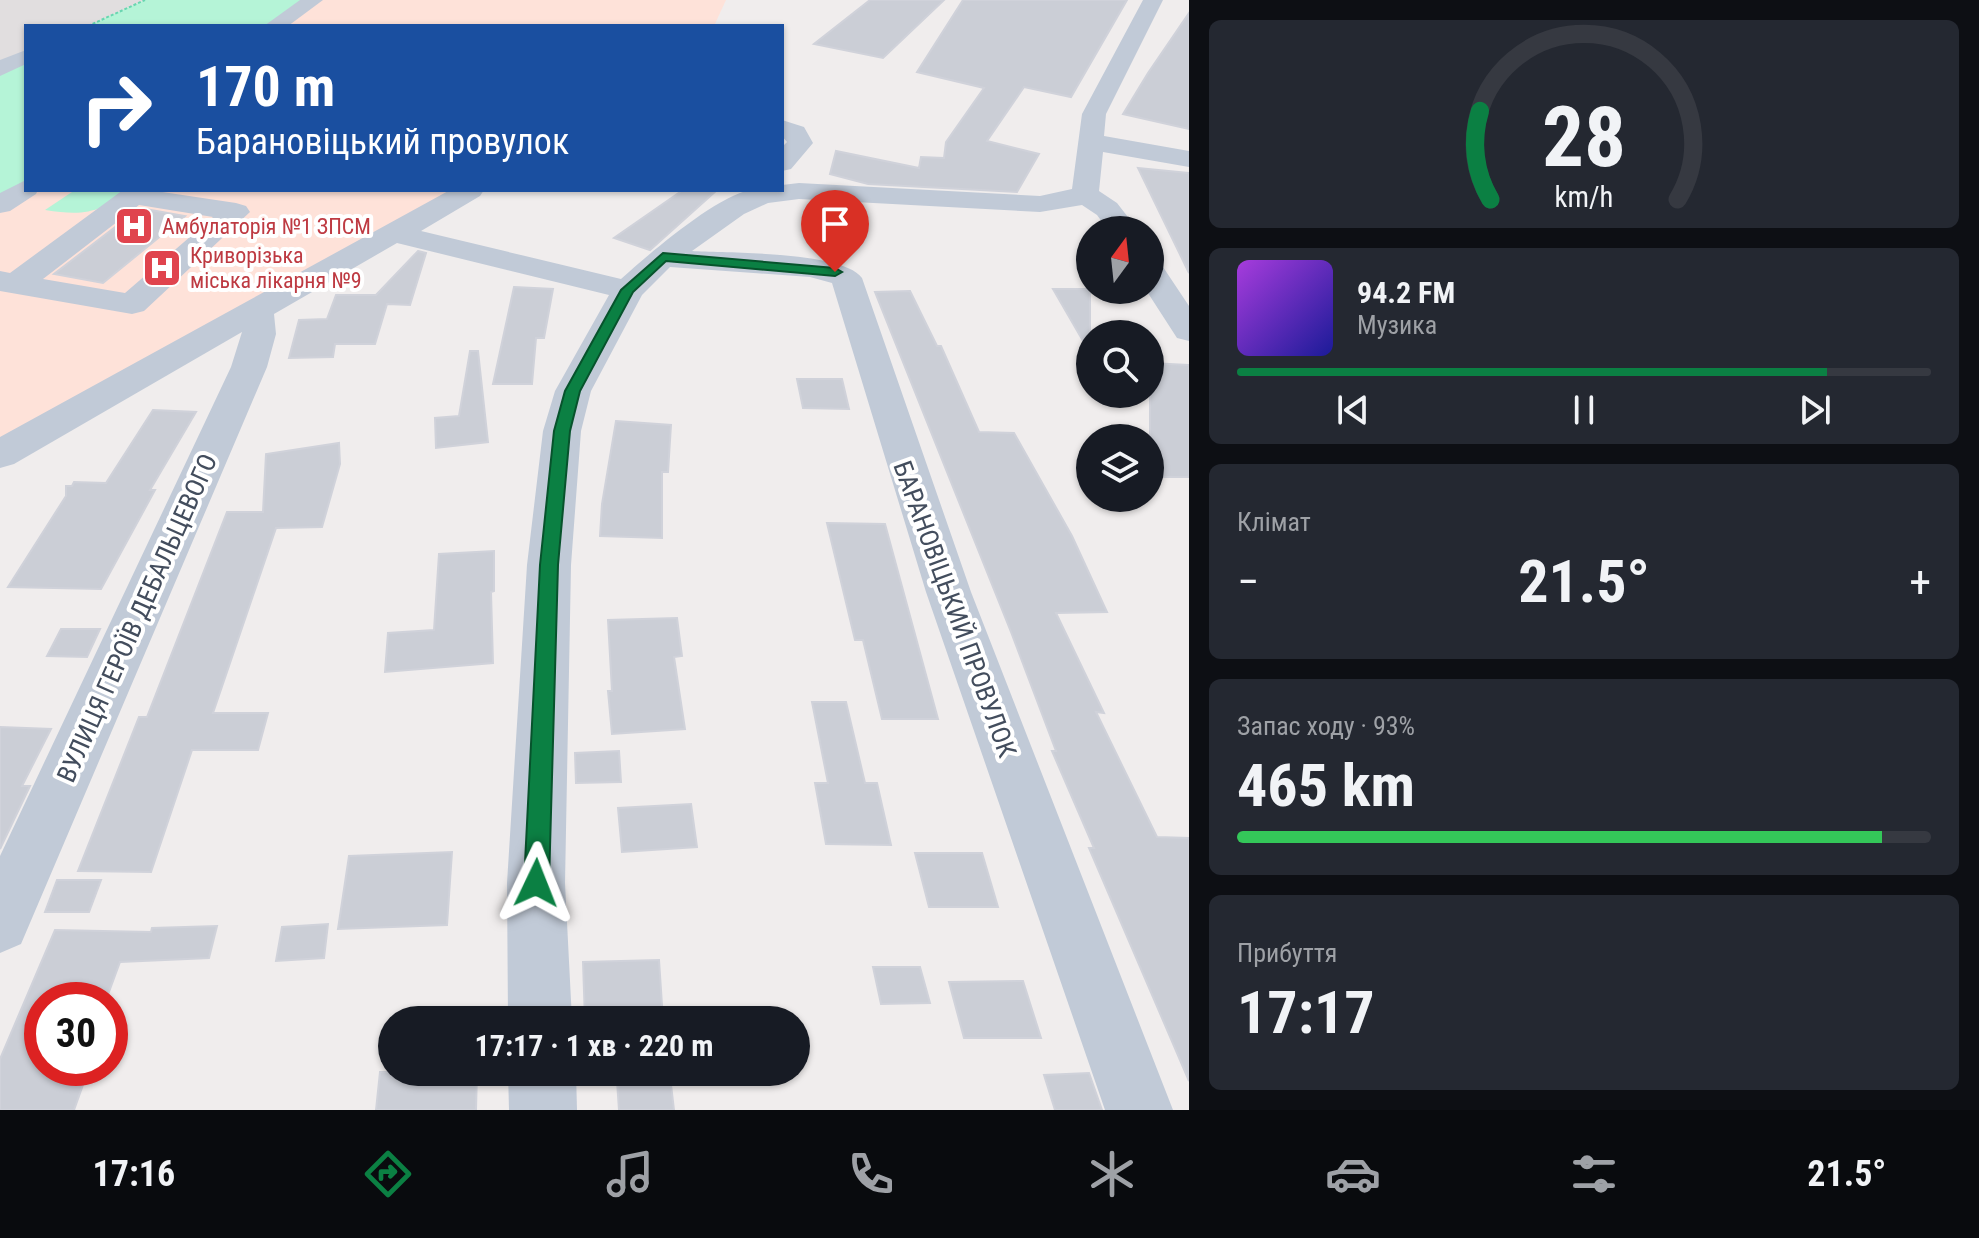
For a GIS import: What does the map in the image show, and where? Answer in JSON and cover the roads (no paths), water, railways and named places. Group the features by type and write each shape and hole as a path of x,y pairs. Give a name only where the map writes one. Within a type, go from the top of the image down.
{"street":[{"path":"277,24 313,0"},
{"path":"1085,194 1094,114 1153,0"},
{"path":"0,69 24,57"},
{"path":"784,128 795,132 800,143 784,163"},
{"path":"1092,142 1189,159"},
{"path":"784,186 799,191 1040,204 1066,201 1085,194"},
{"path":"0,205 24,189"},
{"path":"0,454 467,192"},
{"path":"540,1006 536,883 549,565 562,431 573,391 628,290 663,257 756,192"},
{"path":"1085,194 1112,216"},
{"path":"133,196 236,212 132,304 8,282 133,196"},
{"path":"395,234 628,290"},
{"name":"БАРАНОВІЦЬКИЙ ПРОВУЛОК","path":"663,257 819,268 846,278 891,429 961,631 1139,1110"},
{"path":"1164,293 1189,331"},
{"name":"ВУЛИЦЯ ГЕРОЇВ ДЕБАЛЬЦЕВОГО","path":"0,923 249,367 259,334 257,309"},
{"path":"542,1086 543,1110"}],"place":[{"name":"Амбулаторія №1 ЗПСМ","path":"134,226"},
{"name":"Криворізька міська лікарня №9","path":"162,268"}]}
